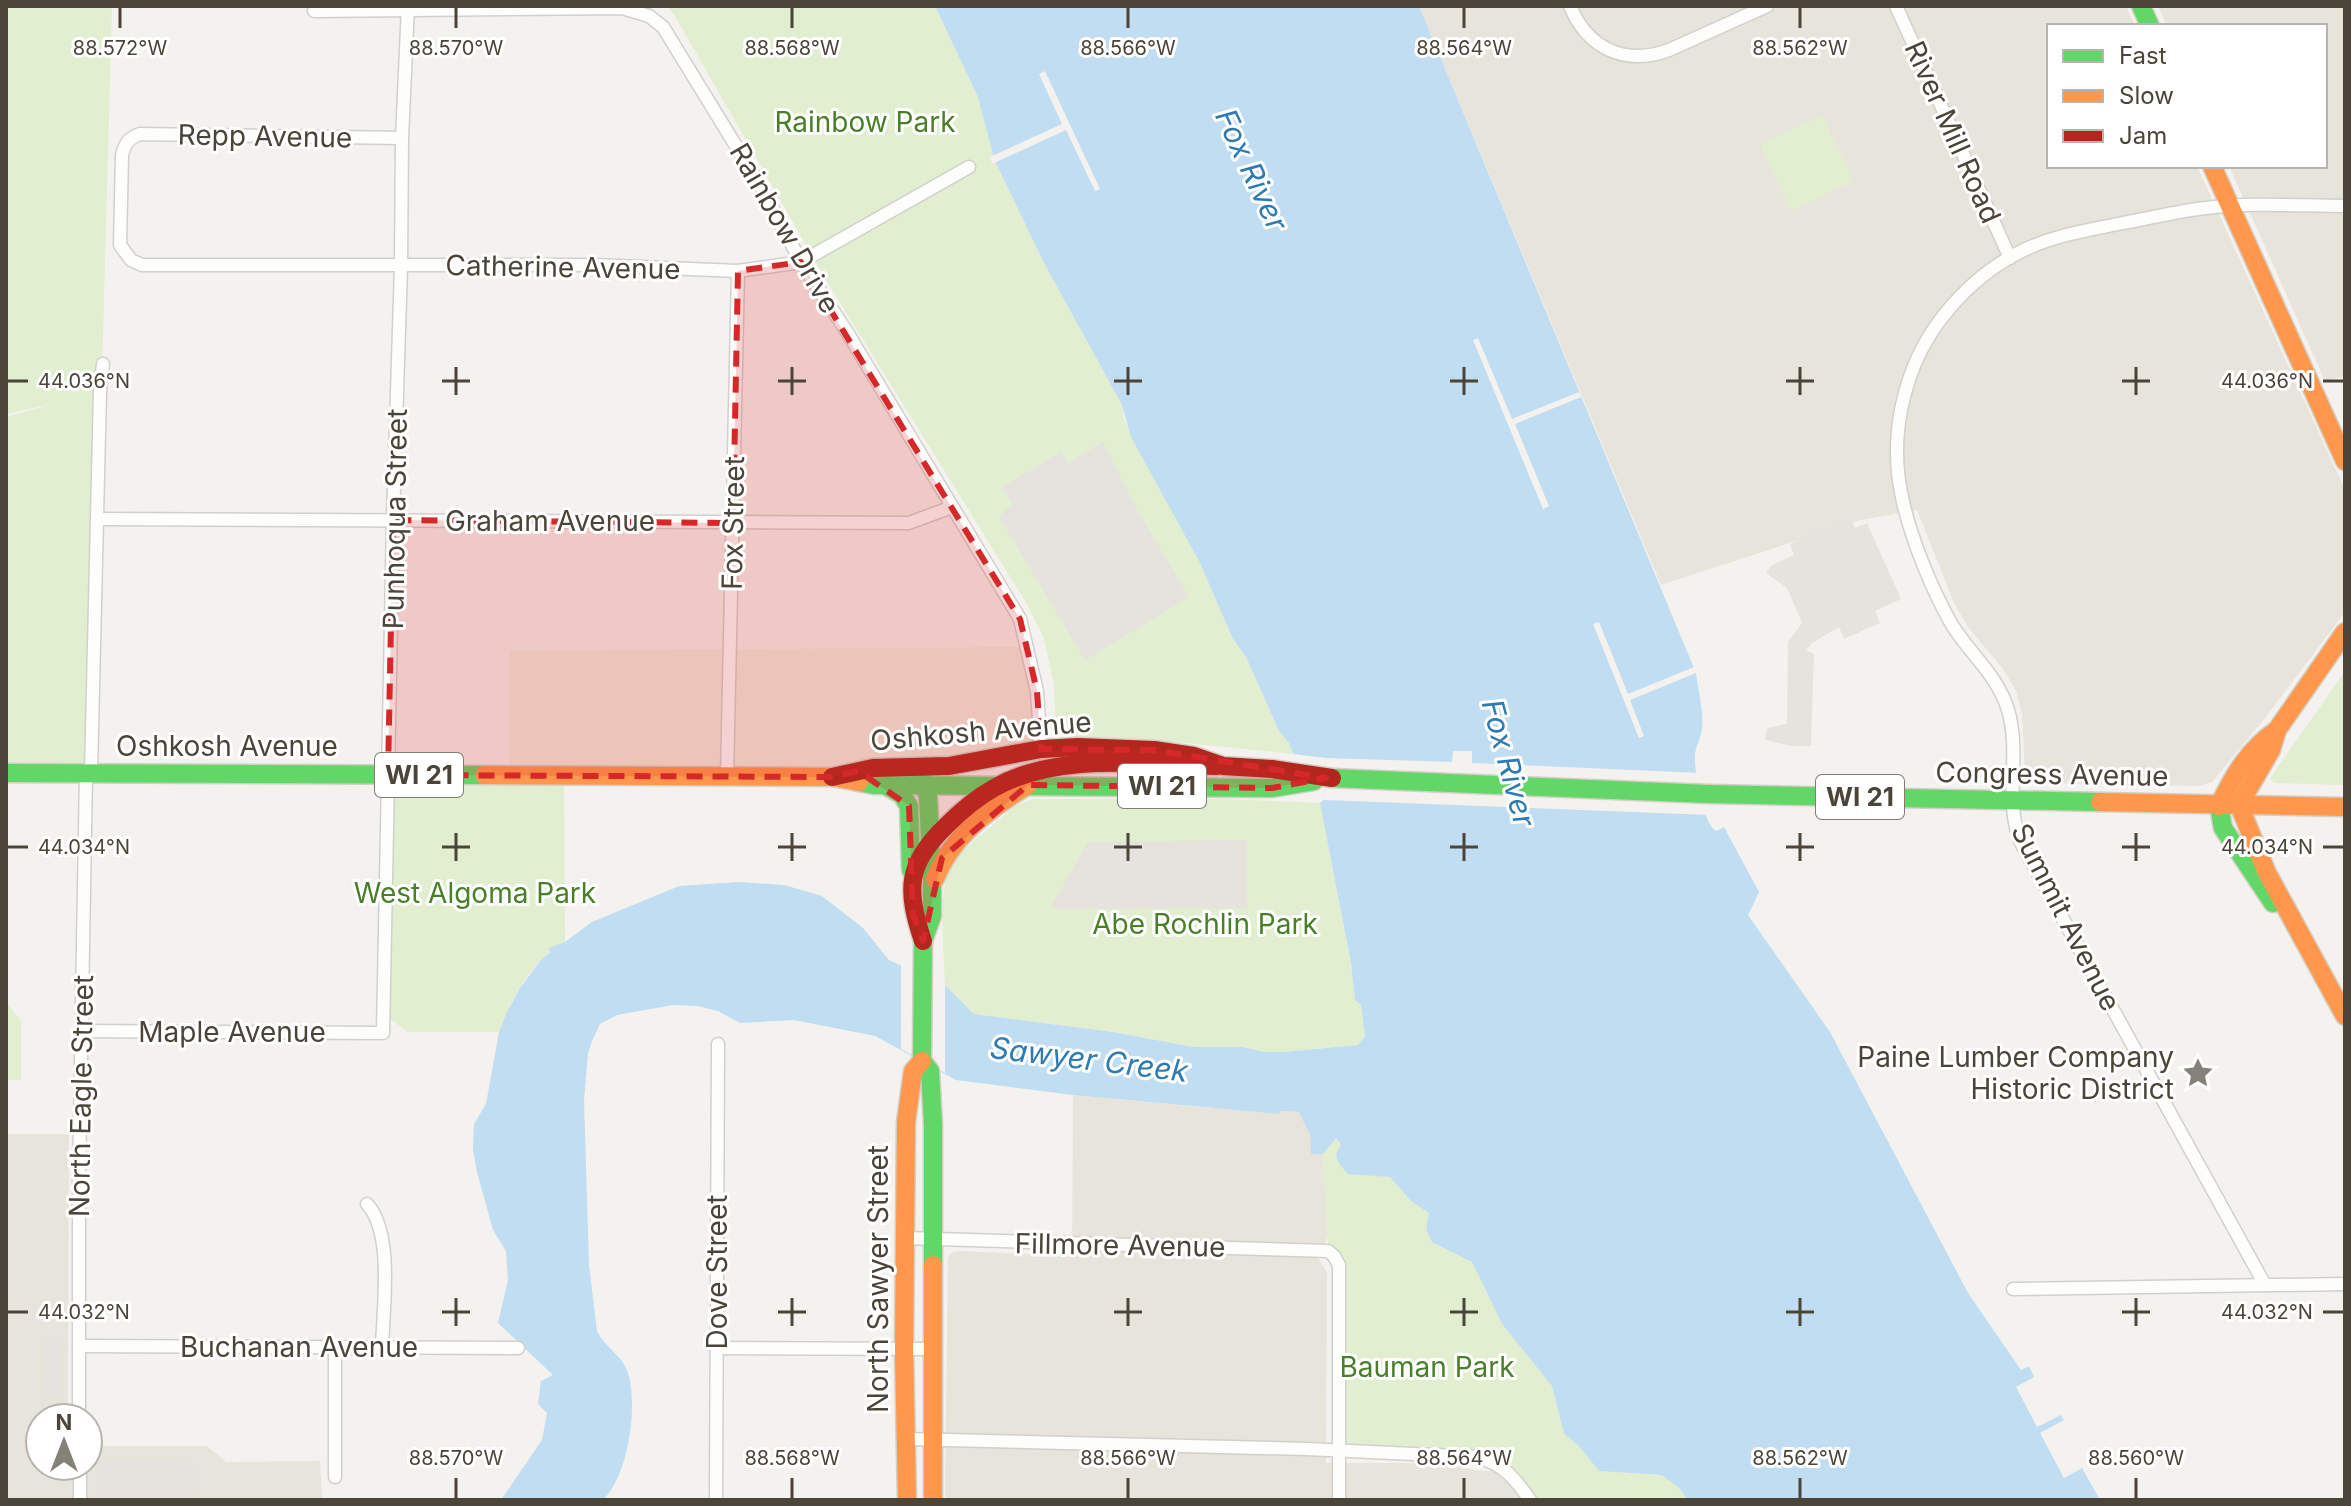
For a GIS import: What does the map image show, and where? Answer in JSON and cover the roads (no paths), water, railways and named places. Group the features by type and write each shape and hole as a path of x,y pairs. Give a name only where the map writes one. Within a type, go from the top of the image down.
{"main road":[{"path":"2213,168 2345,461"},
{"path":"2345,632 2277,730 2271,750 2239,805 2267,873 2345,1016"},
{"path":"2277,730 2258,742 2229,784 2219,806 2223,828 2256,880 2279,911 2292,922"},
{"name":"Oshkosh Avenue","path":"832,777 873,768 949,766 1041,749 1078,747 1154,750 1194,756 1223,766 1272,769 1326,778 1709,794"},
{"path":"997,785 1032,771 1059,766 1223,766"},
{"name":"North Sawyer Street","path":"914,768 928,796 932,890 932,916 923,941 922,1061 930,1071 931,1080 933,1500"},
{"name":"Oshkosh Avenue","path":"6,773 832,777 885,785 1272,788 1326,778"},
{"path":"885,785 902,795 909,806 911,877"},
{"name":"North Sawyer Street","path":"923,941 913,914 911,877 915,863 929,841 997,785"},
{"path":"932,890 942,858 1009,797 1028,785"},
{"name":"Congress Avenue","path":"1709,794 2345,807"},
{"name":"North Sawyer Street","path":"907,1500 904,1349 906,1122 913,1071 922,1061"}],"street":[{"path":"1570,6 1589,37 1608,51 1629,57 1655,55 1767,6"},
{"name":"River Mill Road","path":"1896,6 2010,258"},
{"name":"Punhoqua Street","path":"383,1033 402,138 408,8"},
{"name":"Rainbow Drive","path":"314,11 622,8 649,16 663,27 763,190 801,262 847,332 1020,619 1037,691 1041,749"},
{"name":"Repp Avenue","path":"131,260 124,253 119,237 122,155 129,140 140,134 402,138"},
{"name":"Catherine Avenue","path":"131,260 142,265 594,265 738,271 801,262 969,167"},
{"name":"Summit Avenue","path":"2265,1285 2020,841 2013,823 2012,730 2008,711 1992,677 1967,647 1938,597 1910,528 1898,474 1897,451 1907,383 1932,332 1959,299 1988,272 2010,258 2055,238 2205,208 2345,206"},
{"name":"Fox Street","path":"727,776 738,271"},
{"name":"North Eagle Street","path":"79,1402 81,1031 103,364"},
{"name":"Graham Avenue","path":"98,519 909,523 952,507"},
{"name":"Maple Avenue","path":"81,1031 383,1033"},
{"name":"Dove Street","path":"716,1500 718,1044"},
{"path":"367,1204 377,1214 384,1244 382,1348"},
{"name":"Fillmore Avenue","path":"905,1238 1320,1250 1334,1256 1339,1265 1339,1451"},
{"path":"2013,1289 2345,1284"},
{"name":"Buchanan Avenue","path":"79,1346 518,1348"},
{"path":"335,1348 335,1477"},
{"path":"717,1348 933,1349"},
{"path":"907,1439 1477,1457 1501,1466 1513,1476 1530,1500"},
{"path":"1339,1451 1339,1500"}],"water":[{"path":"935,6 1419,6 1696,673 1702,715 1695,754 1700,796 1711,826 1716,831 1724,827 1759,892 1748,915 1830,1032 1968,1293 2021,1370 2029,1366 2034,1377 2016,1387 2037,1427 2061,1415 2064,1420 2040,1433 2064,1478 2082,1468 2100,1500 1688,1500 1678,1487 1662,1475 1599,1471 1578,1445 1564,1434 1552,1386 1502,1324 1472,1262 1432,1242 1426,1229 1429,1213 1411,1201 1390,1177 1348,1174 1338,1162 1336,1154 1341,1145 1336,1138 1323,1154 1311,1154 1310,1135 1299,1112 1280,1111 1279,1114 1073,1095 956,1080 875,1036 794,1020 740,1023 718,1011 673,1005 617,1015 600,1024 588,1053 584,1100 589,1265 597,1331 625,1365 630,1384 632,1419 625,1457 612,1489 603,1500 501,1500 542,1440 547,1413 538,1404 541,1381 553,1375 498,1323 508,1280 506,1251 493,1230 477,1172 473,1150 474,1124 486,1104 499,1032 520,988 550,952 549,948 565,942 592,922 679,886 739,882 784,885 822,896 863,928 889,960 945,985 974,1014 1113,1032 1194,1047 1242,1047 1264,1052 1358,1045 1365,1036 1361,1005 1355,1000 1351,963 1320,803 1325,799 1326,758 1293,754 1279,731 1246,657 1233,639 1199,561 1131,437 1122,405 1043,261 994,159 978,97"}],"place":[{"name":"Paine Lumber Company Historic District","path":"2198,1073"}],"park label":[{"name":"Rainbow Park","path":"865,122"},
{"name":"West Algoma Park","path":"475,893"},
{"name":"Abe Rochlin Park","path":"1205,924"},
{"name":"Bauman Park","path":"1427,1367"}],"water label":[{"name":"Fox River","path":"1251,170"},
{"name":"Fox River","path":"1508,763"},
{"name":"Sawyer Creek","path":"1089,1060"}]}
